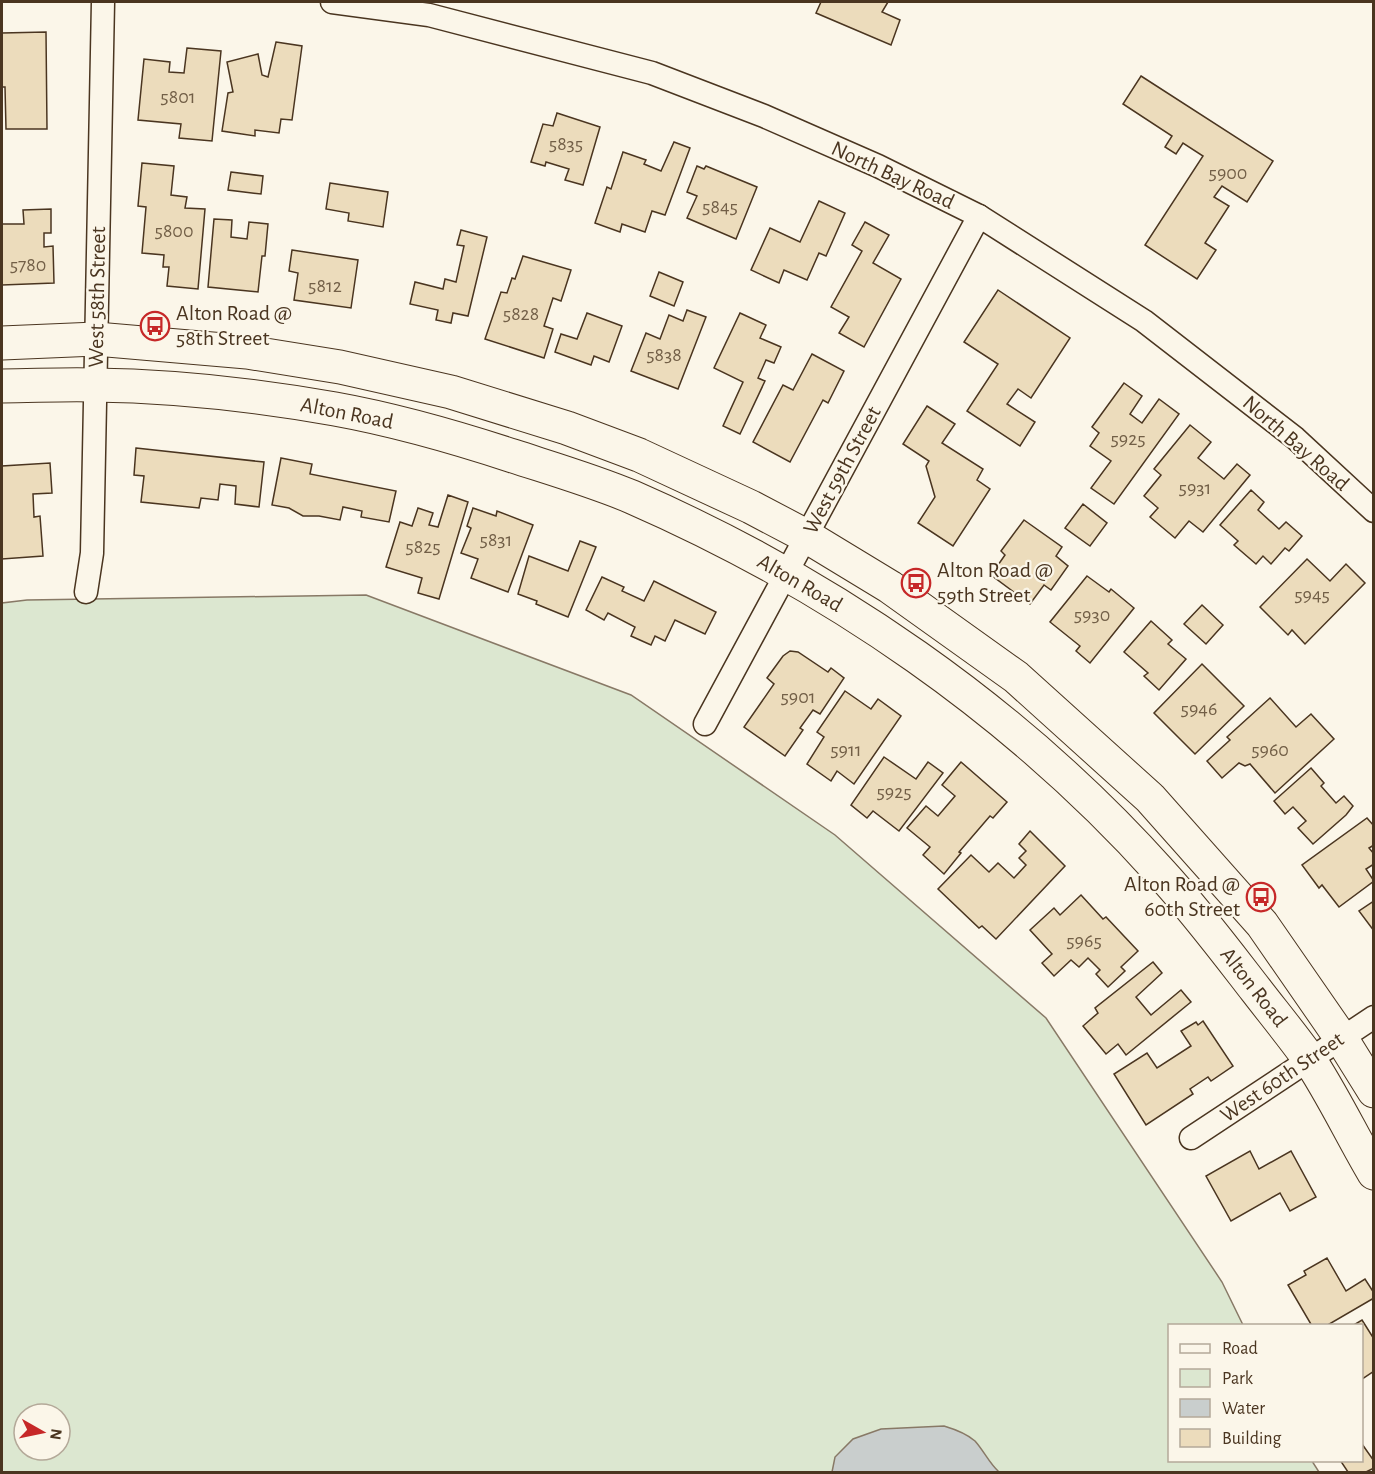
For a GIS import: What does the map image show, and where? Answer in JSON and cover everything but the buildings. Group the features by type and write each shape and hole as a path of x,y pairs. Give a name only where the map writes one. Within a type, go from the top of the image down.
{"main road":[{"name":"Alton Road","path":"2,343 96,339 247,352 340,367 451,392 567,428 639,455 751,507 806,536 890,587 1016,677 1150,798 1262,924 1374,1090"},
{"name":"Alton Road","path":"2,386 96,385 168,388 240,395 338,410 436,431 553,468 629,496 735,546 786,575 868,623 991,712 1049,762 1118,827 1199,915 1309,1059 1374,1173"}],"street":[{"name":"West 58th Street","path":"86,591 92,554 103,2"},
{"name":"North Bay Road","path":"332,2 429,15 652,74 764,116 878,166 979,216 1144,321 1295,438 1374,512"},
{"name":"West 59th Street","path":"705,724 979,216"},
{"name":"West 60th Street","path":"1191,1138 1374,1017"}],"green space":[{"path":"366,595 631,695 835,835 1046,1018 1222,1282 1243,1324 1168,1324 1168,1462 1313,1462 1319,1472 2,1472 2,603 27,600"}],"water":[{"path":"944,1426 975,1441 999,1472 832,1472 835,1457 853,1439 881,1429"}],"place":[{"name":"Alton Road @ 58th Street","path":"155,326"},
{"name":"Alton Road @ 59th Street","path":"916,583"},
{"name":"Alton Road @ 60th Street","path":"1261,897"}]}
